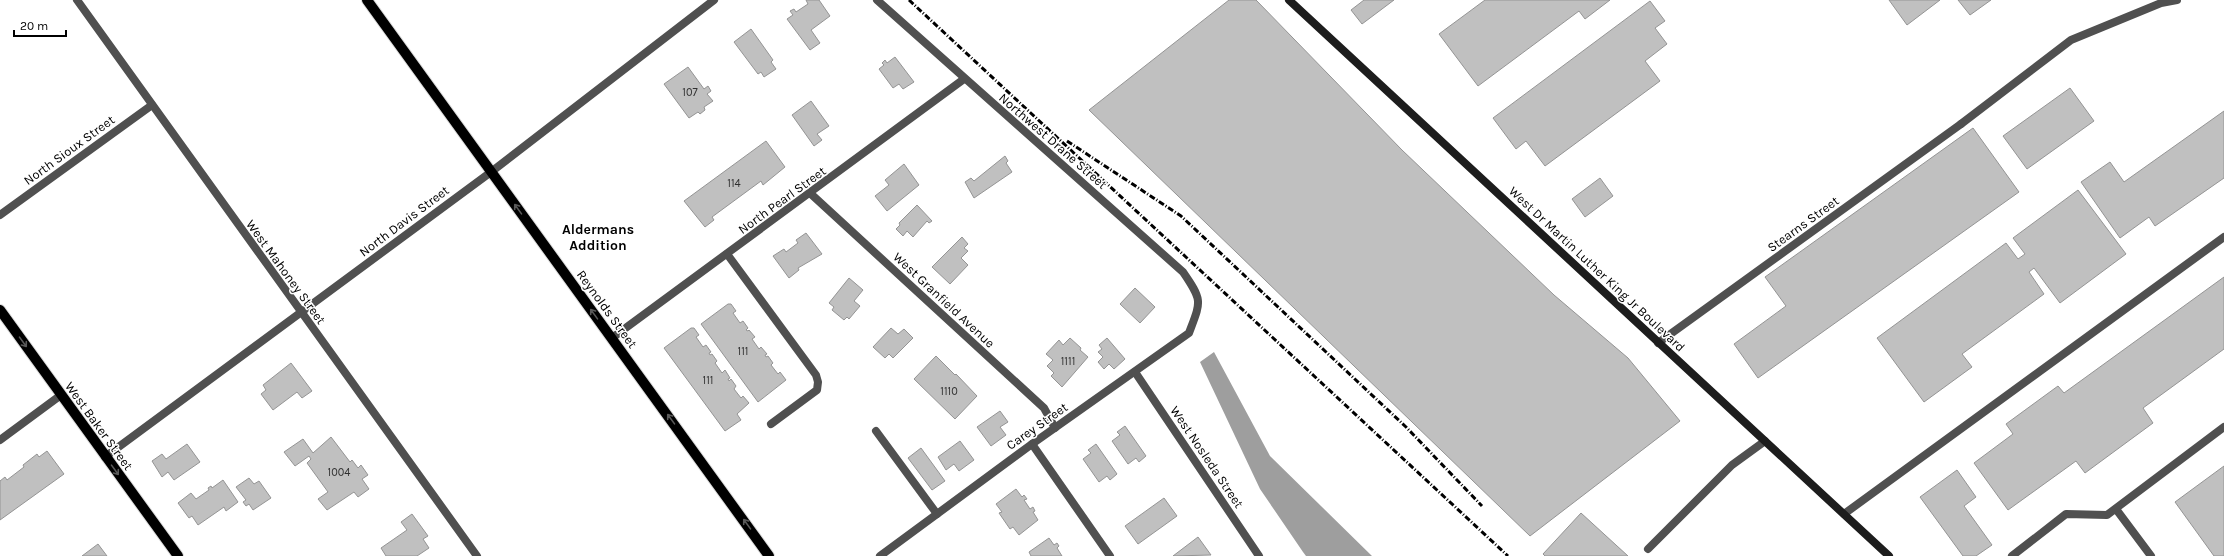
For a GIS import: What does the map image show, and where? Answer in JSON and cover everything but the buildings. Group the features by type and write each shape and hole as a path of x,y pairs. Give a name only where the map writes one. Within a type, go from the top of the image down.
{"main road":[{"name":"Reynolds Street","path":"367,0 769,556"},
{"name":"West Baker Street","path":"0,310 178,556"}],"street":[{"name":"West Mahoney Street","path":"77,0 300,313 477,556"},
{"name":"North Davis Street","path":"106,457 491,172 714,0"},
{"name":"Northwest Drane Street","path":"877,0 964,79 1183,272 1198,294 1198,309"},
{"name":"West Dr Martin Luther King Jr Boulevard","path":"1288,0 1889,556"},
{"name":"Stearns Street","path":"1658,343 1961,124 2071,40 2161,3 2177,0"},
{"name":"North Pearl Street","path":"612,338 811,194 964,79"},
{"name":"North Sioux Street","path":"0,215 152,104"},
{"name":"West Granfield Avenue","path":"811,194 1044,408 1056,428"},
{"path":"1844,514 2224,237"},
{"path":"727,254 816,375 818,382 817,390 770,424"},
{"name":"Carey Street","path":"880,556 1032,444 1189,333 1198,309"},
{"name":"West Nosleda Street","path":"1135,372 1259,556"},
{"path":"0,440 61,395"},
{"path":"2012,556 2022,553 2066,514 2107,515 2224,427"},
{"path":"876,431 937,514"},
{"path":"1648,549 1732,465 1765,441"},
{"path":"1032,444 1110,556"},
{"path":"2116,508 2151,556"}],"shaded area":[{"path":"1214,352 1270,456 1372,556 1306,556 1260,489 1200,362"}],"railway":[{"path":"909,0 1508,556"},
{"path":"1067,141 1181,216 1406,427 1482,506"}],"district":[{"name":"Aldermans Addition","path":"598,238"}]}
